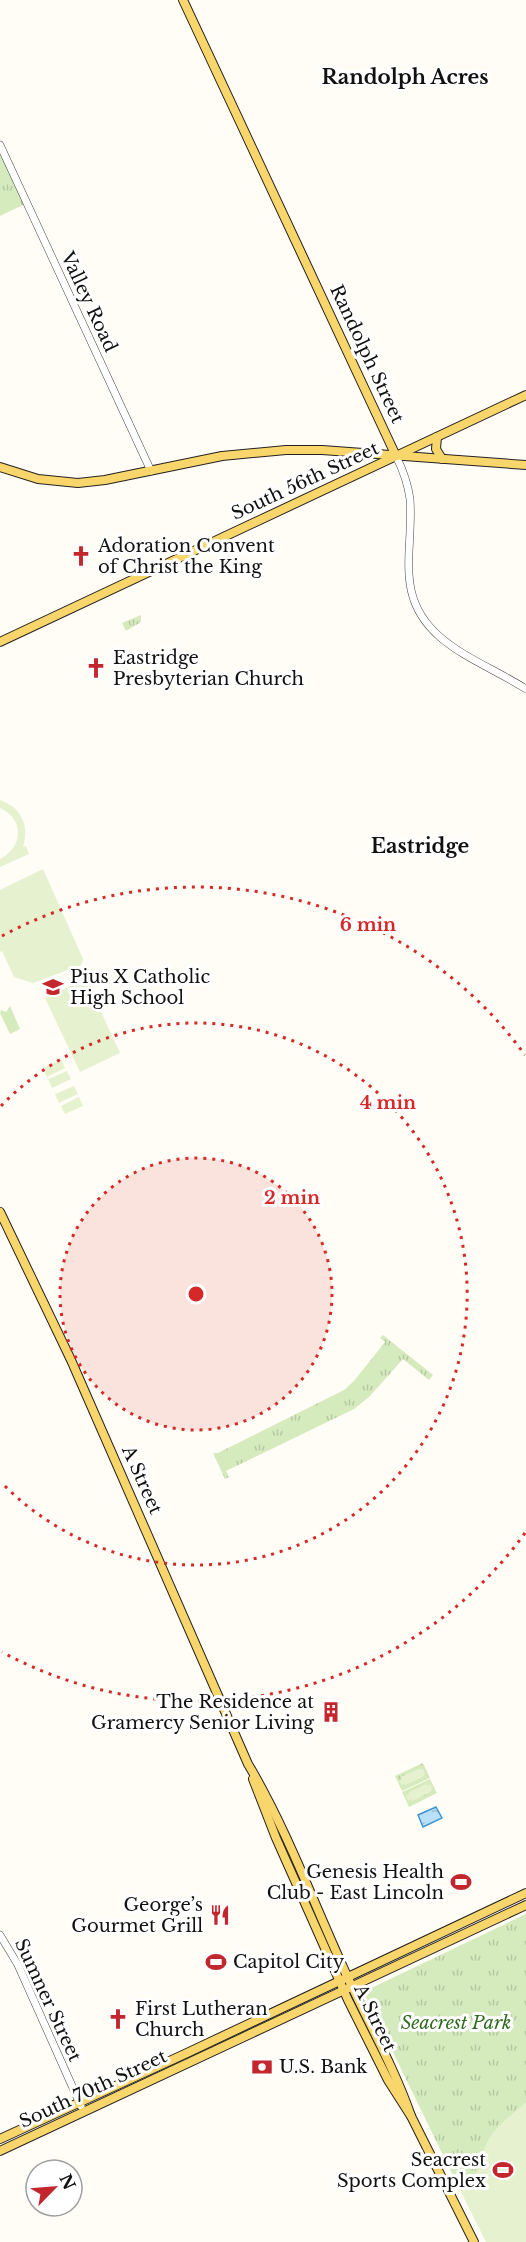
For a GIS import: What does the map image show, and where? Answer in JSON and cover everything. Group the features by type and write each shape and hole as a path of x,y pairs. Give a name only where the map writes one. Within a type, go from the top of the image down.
{"main road":[{"name":"Randolph Street","path":"183,0 396,456"},
{"name":"South 56th Street","path":"0,642 526,395"},
{"path":"437,437 436,447 442,459"},
{"path":"0,467 31,477 70,483 95,482 215,457 272,450 322,450 526,465"},
{"name":"A Street","path":"0,1212 71,1360 248,1764 279,1824 343,1980 392,2088 411,2116 474,2242"},
{"name":"South 70th Street","path":"0,2139 526,1893"},
{"name":"South 70th Street","path":"0,2151 526,1905"}],"street":[{"name":"Valley Road","path":"0,145 151,471"},
{"name":"Randolph Street","path":"396,456 406,481 410,500 408,582 421,615 434,632 447,642 526,689"},
{"name":"Sumner Street","path":"0,1935 18,1965 83,2112"}],"green space":[{"path":"0,145 27,203 0,216"},
{"path":"141,615 141,622 126,631 122,623"},
{"path":"0,800 13,807 22,818 25,832 23,847 26,846 29,854 0,867 0,859 13,848 18,834 14,819 0,808"},
{"path":"43,869 83,959 81,965 33,983 14,977 2,951 0,952 0,890"},
{"path":"86,979 120,1053 80,1072 45,998"},
{"path":"10,1006 20,1029 10,1034 0,1013 1,1010 6,1012"},
{"path":"61,1060 65,1068 47,1077 43,1068"},
{"path":"67,1071 71,1079 52,1088 48,1079"},
{"path":"74,1086 78,1094 59,1103 55,1094"},
{"path":"79,1097 83,1106 65,1114 61,1106"},
{"path":"383,1335 433,1375 429,1380 403,1359 369,1397 354,1409 226,1471 229,1477 225,1479 213,1453 218,1453 344,1390 385,1342 380,1338"},
{"path":"423,1763 430,1778 402,1791 395,1776"},
{"path":"423,1769 425,1774 423,1777 401,1785 399,1780 402,1779 401,1777"},
{"path":"430,1779 437,1793 409,1807 402,1792"},
{"path":"426,1784 427,1786 430,1784 432,1789 430,1792 408,1801 406,1796 408,1793"},
{"name":"Seacrest Park","path":"526,1914 526,2103 491,2136 477,2174 459,2188 365,1995 367,1990"},
{"name":"Seacrest Sports Complex","path":"526,2103 526,2242 486,2242 459,2188 468,2183 477,2173 484,2149 495,2131"}],"water":[{"path":"436,1807 442,1818 423,1827 418,1815"}],"place":[{"name":"Adoration Convent of Christ the King","path":"81,556"},
{"name":"Eastridge Presbyterian Church","path":"96,668"},
{"name":"Pius X Catholic High School","path":"53,987"},
{"name":"The Residence at Gramercy Senior Living","path":"331,1712"},
{"name":"Genesis Health Club - East Lincoln","path":"461,1882"},
{"name":"George’s Gourmet Grill","path":"220,1915"},
{"name":"Capitol City","path":"216,1962"},
{"name":"First Lutheran Church","path":"118,2019"},
{"name":"U.S. Bank","path":"262,2067"},
{"name":"Seacrest Sports Complex","path":"503,2170"}],"district":[{"name":"Randolph Acres","path":"405,77"},
{"name":"Eastridge","path":"420,846"}]}
